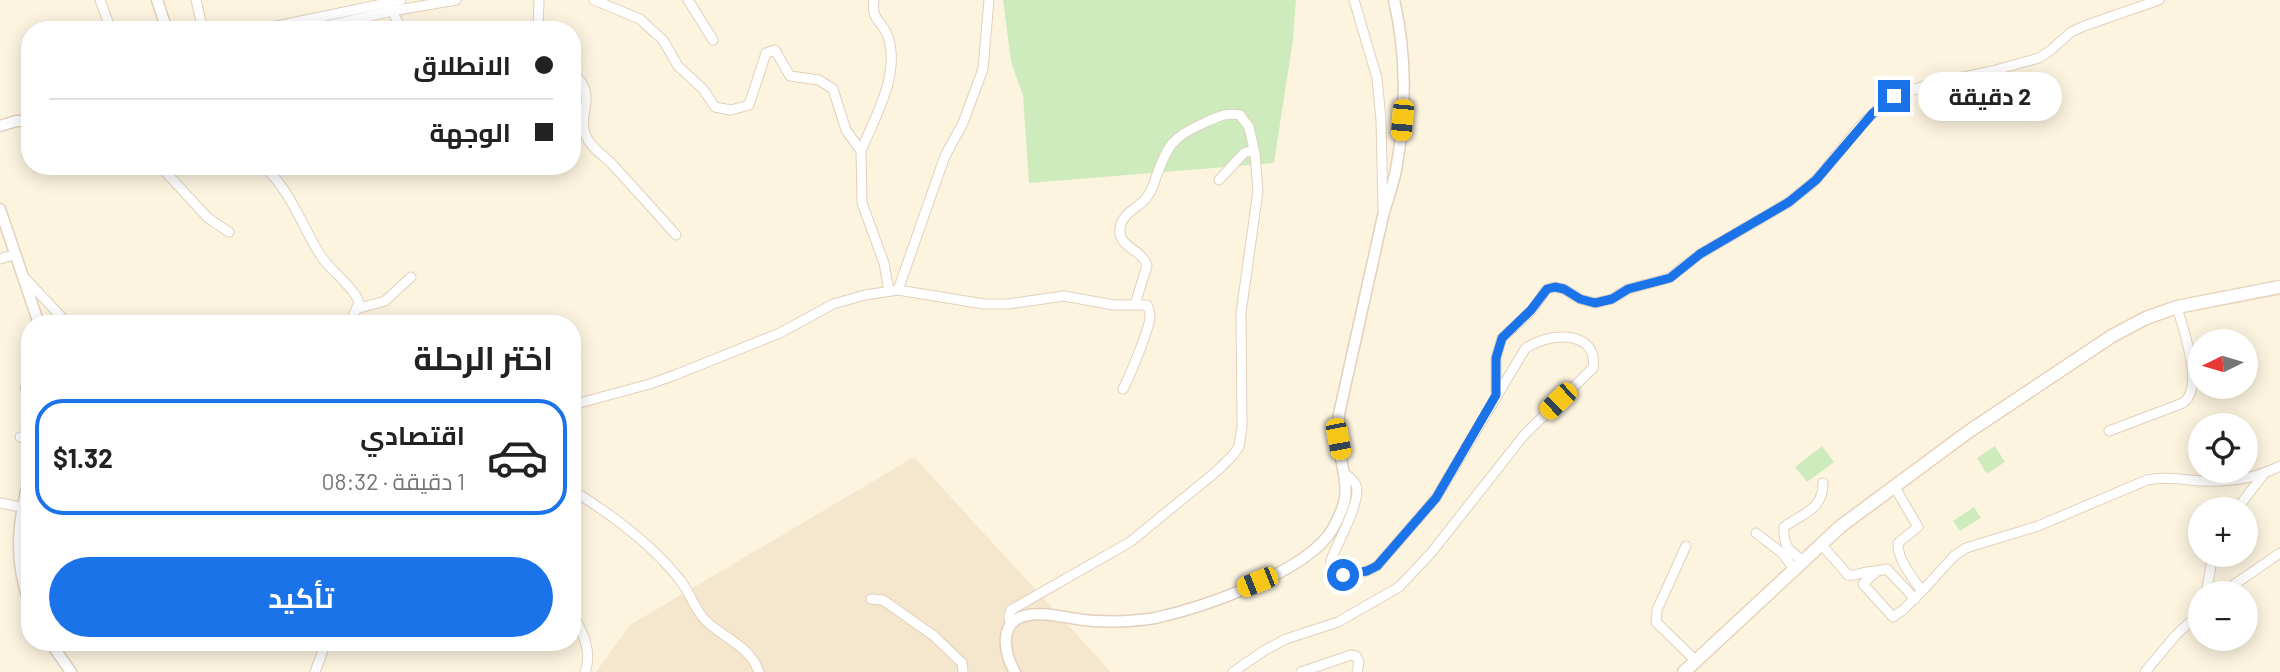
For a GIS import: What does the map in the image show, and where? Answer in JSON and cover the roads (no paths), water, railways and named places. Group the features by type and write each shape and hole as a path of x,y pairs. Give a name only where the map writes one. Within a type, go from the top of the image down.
{"main road":[{"path":"1684,672 1840,526 1968,432 2112,336 2146,318 2176,307 2280,288"}],"street":[{"path":"100,0 108,21"},
{"path":"155,0 159,21"},
{"path":"155,0 163,21"},
{"path":"196,0 201,21"},
{"path":"341,21 390,7 401,0"},
{"path":"310,21 390,7 456,0"},
{"path":"538,0 538,21"},
{"path":"594,0 640,19 663,40 678,66 695,80 715,107 721,109 738,110 749,105 766,54 775,50 790,76 819,80 833,89 846,130 861,151"},
{"path":"688,0 713,40"},
{"path":"874,0 875,17 887,33 891,59 890,75 861,151 862,203 894,290"},
{"path":"894,290 945,156 963,123 983,69 989,0"},
{"path":"1354,0 1377,78 1384,215"},
{"path":"1010,626 1017,619 1028,615 1097,621 1152,618 1186,610 1257,582 1314,550 1328,536 1344,505 1344,473 1338,439 1339,414 1396,171 1404,99 1399,23 1394,0"},
{"path":"1496,395 1496,358 1502,338 1531,310 1547,289 1564,289 1580,299 1595,303 1612,299 1628,289 1670,278 1700,254 1789,202 1816,180 1863,123 1889,99 1927,85 2039,58 2071,32 2159,0"},
{"path":"390,7 397,21"},
{"path":"581,83 587,102 583,129 591,146 609,161 676,235"},
{"path":"0,119 21,115"},
{"path":"1015,672 1006,650 1011,610 1130,542 1217,471 1239,446 1242,426 1241,313 1258,191 1255,154 1247,122 1240,115 1221,115 1186,131 1171,143 1149,195 1122,220 1122,241 1140,253 1147,266 1135,304"},
{"path":"0,126 21,121"},
{"path":"1219,180 1244,153 1253,150"},
{"path":"168,175 208,218 229,232"},
{"path":"270,175 295,206 324,260 350,287 359,303 355,315"},
{"path":"0,209 36,315"},
{"path":"0,228 5,257 29,315"},
{"path":"23,276 60,315"},
{"path":"356,309 385,301 411,277"},
{"path":"581,403 675,375 780,333 833,304 894,290 984,304 1009,304 1064,296 1114,304 1147,305 1151,319 1123,389"},
{"path":"2109,430 2190,398 2193,387 2191,363 2176,307"},
{"path":"1233,672 1286,639 1338,622 1399,587 1431,553 1514,447 1593,368 1593,354 1586,344 1568,337 1544,338 1525,349 1436,498 1377,566 1367,571 1343,575 1334,572 1331,560 1353,508 1357,490 1354,481 1344,473"},
{"path":"1877,571 1863,584 1893,617 1903,611 1954,556 1966,548 2038,526 2147,480 2164,477 2211,481 2263,475 2280,466"},
{"path":"2247,497 2263,475"},
{"path":"1799,565 1783,540 1784,527 1814,508 1823,495 1823,483"},
{"path":"1894,486 1919,527 1898,543 1898,553 1919,587 1924,589"},
{"path":"581,496 644,543 681,580 704,618 748,652 755,660 759,672"},
{"path":"0,503 21,503"},
{"path":"21,521 18,532 21,573"},
{"path":"1756,533 1799,565"},
{"path":"1821,544 1848,575 1854,576 1865,570 1887,569 1914,599"},
{"path":"1686,546 1657,610 1656,622 1697,662"},
{"path":"2241,581 2279,557"},
{"path":"871,599 883,600 934,636 962,663 963,672"},
{"path":"2145,672 2188,624"},
{"path":"581,628 588,652 585,672"},
{"path":"56,651 71,672"},
{"path":"315,672 323,651"},
{"path":"1301,672 1351,655 1356,656 1359,662 1357,672"}]}
